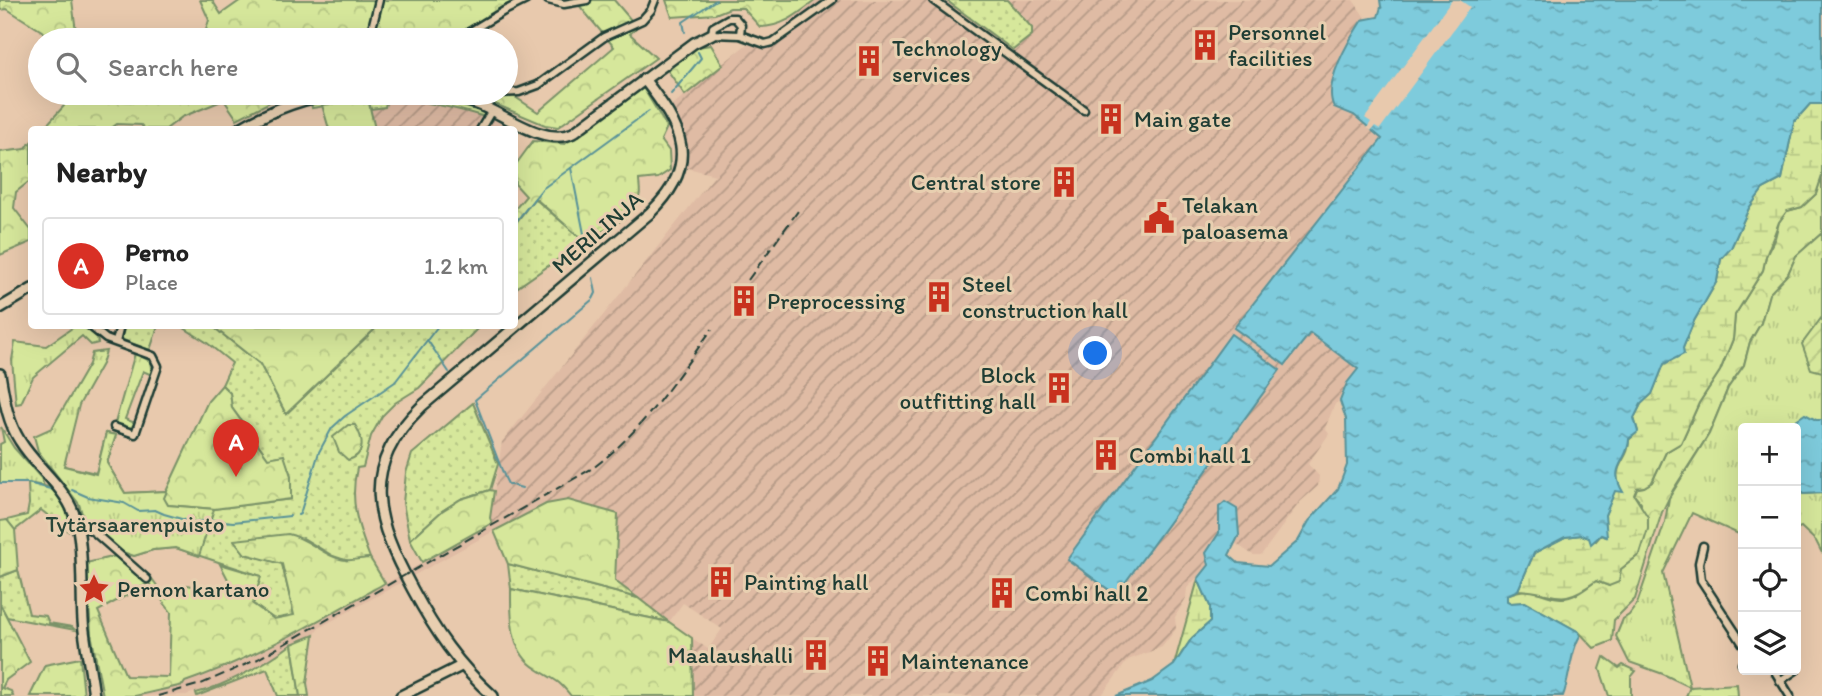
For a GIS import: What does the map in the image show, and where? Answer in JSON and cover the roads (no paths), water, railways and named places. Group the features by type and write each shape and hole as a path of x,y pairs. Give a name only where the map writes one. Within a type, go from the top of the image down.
{"street":[{"path":"372,28 379,0"},
{"path":"475,28 526,0"},
{"path":"548,0 564,4 587,0"},
{"path":"518,92 538,85 604,37 642,20 655,0"},
{"path":"477,105 542,134 558,137 573,133 694,43 712,34 740,35 761,44 773,42 832,0"},
{"path":"933,0 1084,110"},
{"path":"712,34 715,24 733,17 741,25 740,35"},
{"name":"MERILINJA","path":"518,325 650,213 669,192 680,160 678,132 668,110 644,79"},
{"path":"245,126 277,109 292,105"},
{"path":"482,126 492,110"},
{"path":"0,308 28,291"},
{"path":"93,329 97,334 153,356 158,369 135,434 114,427"},
{"path":"116,342 119,329"},
{"name":"MERILINJA","path":"494,696 461,666 434,630 385,535 379,498 384,460 402,427 422,406 513,329"},
{"path":"0,374 10,421 16,435 65,496 75,516 78,528 83,625 94,695"},
{"path":"78,528 89,529 95,533 147,579"},
{"path":"1703,546 1699,563 1701,580 1738,636"},
{"path":"401,696 461,666"},
{"path":"1777,675 1790,696"},
{"path":"1780,681 1789,675"}],"water":[{"path":"1380,0 1822,0 1822,104 1810,104 1794,122 1782,179 1763,189 1749,208 1731,248 1721,259 1717,281 1694,321 1683,348 1684,354 1664,364 1652,394 1641,404 1634,418 1638,432 1629,439 1618,470 1617,476 1623,492 1615,491 1605,515 1607,537 1601,535 1591,544 1589,538 1582,535 1565,537 1534,553 1518,590 1507,595 1507,601 1525,602 1579,632 1563,696 1116,696 1152,681 1174,665 1192,638 1210,622 1210,606 1198,579 1209,565 1206,553 1219,533 1219,507 1225,502 1237,509 1239,535 1229,555 1238,563 1269,566 1298,541 1309,521 1338,489 1347,465 1346,419 1340,401 1347,383 1358,369 1310,333 1285,365 1234,328 1382,139 1354,115 1334,107 1331,97 1334,75 1344,50 1362,20 1378,17"},
{"path":"1231,334 1280,370 1116,595 1067,559"},
{"path":"1805,414 1822,420 1822,493 1803,494 1801,492 1801,423 1792,423"}],"waterway":[{"path":"685,32 683,22 716,0"},
{"path":"671,94 701,58 698,52"},
{"path":"518,219 542,189 649,111"},
{"path":"571,168 587,249"},
{"path":"522,488 508,484 475,400 593,299 596,293 593,278"},
{"path":"298,515 319,452 332,428 395,382 436,329"},
{"path":"428,341 449,372"},
{"path":"0,483 28,483 54,490"},
{"path":"72,490 88,497 124,503 138,511 155,510 192,522 233,522 290,516"}],"railway":[{"path":"748,280 798,211"},
{"path":"158,696 201,684 258,659 593,468 628,438 643,421 712,329"}],"place":[{"name":"Personnel facilities","path":"1205,45"},
{"name":"Technology services","path":"869,61"},
{"name":"Main gate","path":"1111,119"},
{"name":"Central store","path":"1064,182"},
{"name":"Telakan paloasema","path":"1159,218"},
{"name":"Steel construction hall","path":"939,297"},
{"name":"Preprocessing","path":"744,301"},
{"name":"Block outfitting hall","path":"1059,388"},
{"name":"Combi hall 1","path":"1106,455"},
{"name":"Perno","path":"236,477"},
{"name":"Painting hall","path":"721,582"},
{"name":"Pernon kartano","path":"94,589"},
{"name":"Combi hall 2","path":"1002,593"},
{"name":"Maalaushalli","path":"816,655"},
{"name":"Maintenance","path":"878,661"}],"park label":[{"name":"Tytärsaarenpuisto","path":"135,524"}]}
